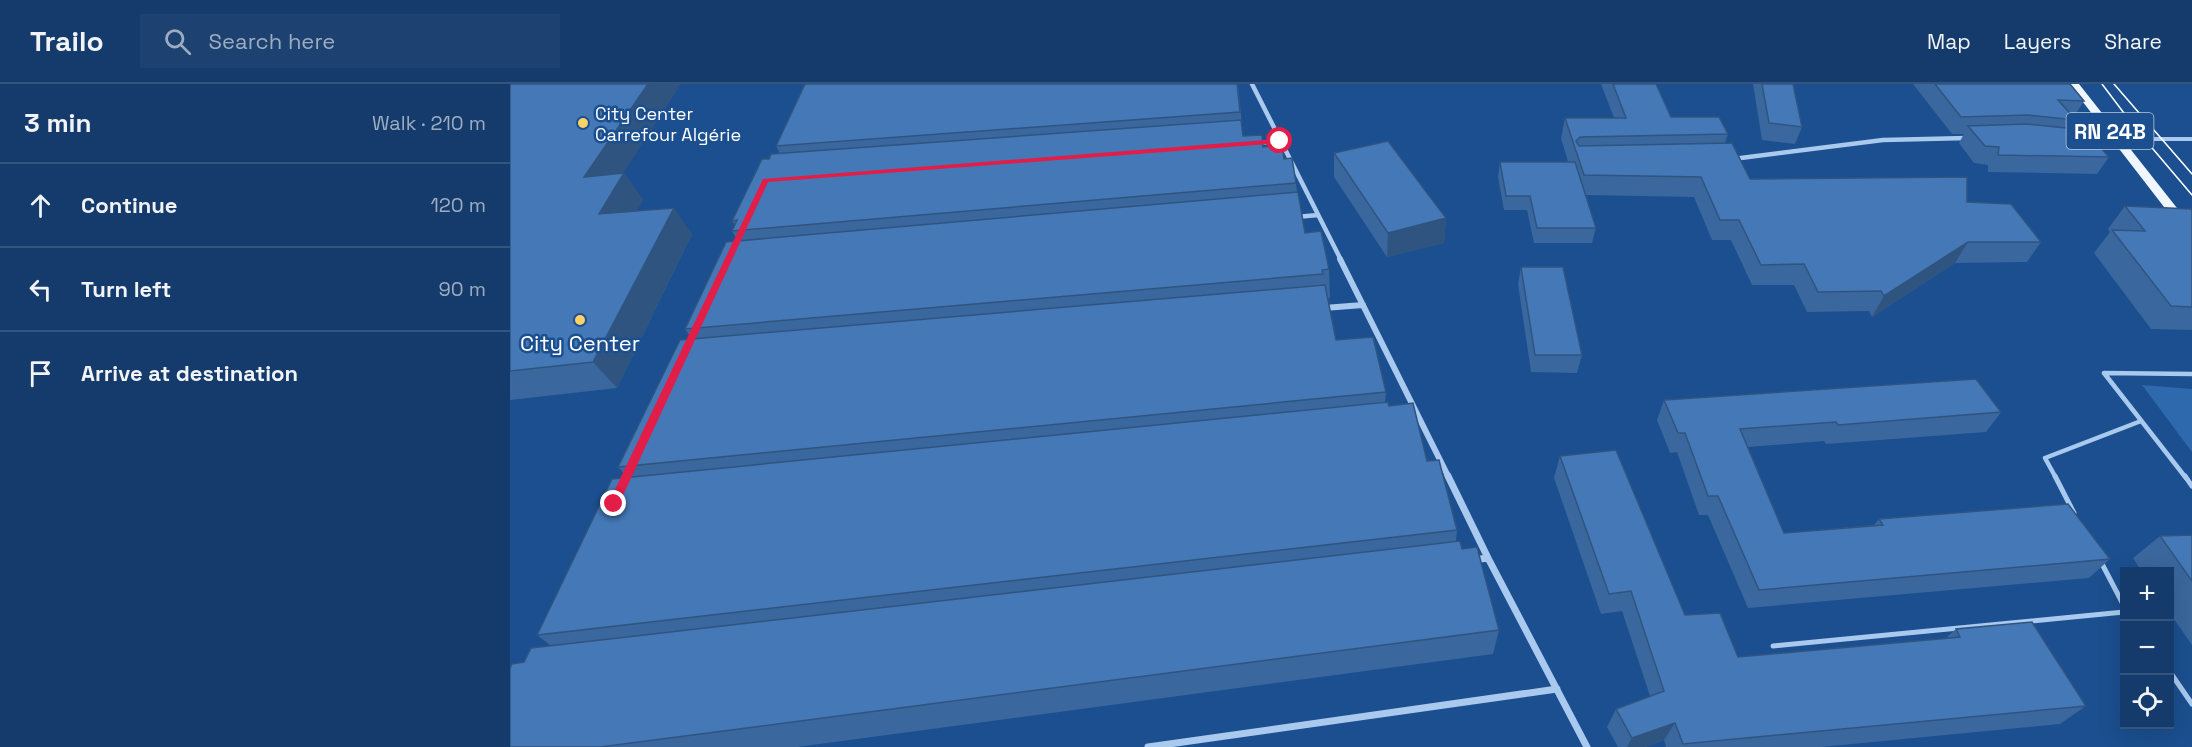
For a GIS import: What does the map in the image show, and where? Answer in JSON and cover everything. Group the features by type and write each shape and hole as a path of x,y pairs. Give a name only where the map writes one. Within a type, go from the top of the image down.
{"main road":[{"name":"RN 24B","path":"2074,84 2145,178 2192,235"},
{"name":"RN 24B","path":"2145,178 2192,224"}],"street":[{"path":"1251,84 1488,558 1587,747"},
{"path":"1725,159 1748,159 1883,140 1973,138"},
{"path":"1245,144 1280,141"},
{"path":"2084,144 2118,142"},
{"path":"1294,217 1318,215"},
{"path":"1316,309 1363,305"},
{"path":"1410,423 1422,422"},
{"path":"1464,561 1488,558"},
{"path":"1148,747 1557,689"}],"lane":[{"path":"2118,142 2192,139"},
{"path":"2192,374 2104,374 2192,486"},
{"path":"2079,521 2045,458 2141,421"},
{"path":"2096,553 2120,598"},
{"path":"1773,646 2120,612"},
{"path":"2171,675 2192,704"}],"shaded area":[{"path":"2142,385 2192,389 2192,452"}],"building":[{"path":"510,84 648,84 584,177 624,173 599,214 674,208 593,362 510,371"},
{"path":"805,84 1237,84 1240,112 776,146"},
{"path":"1613,84 1656,84 1671,117 1719,117 1728,134 1580,137 1576,141 1579,146 1732,143 1750,179 1967,177 1967,202 2011,204 2041,242 1968,242 1884,296 1881,291 1818,292 1804,264 1761,265 1739,220 1720,220 1701,177 1584,175 1565,118 1626,118"},
{"path":"1762,84 1793,84 1802,127 1769,123"},
{"path":"1935,84 2070,84 2084,101 2058,100 2076,120 2028,115 1961,117"},
{"path":"1241,120 1243,136 1262,135 1263,147 1282,145 1284,159 1292,158 1296,183 732,231 737,220 732,221 762,159 769,159 771,154"},
{"path":"2027,124 2085,130 2109,157 1998,155 1999,147 1985,146 1968,126"},
{"path":"1388,141 1446,218 1388,233 1334,153"},
{"path":"1500,162 1575,162 1596,228 1537,228 1530,196 1506,196"},
{"path":"1298,192 1305,233 1321,231 1329,269 1322,270 1323,274 685,329 726,242"},
{"path":"2125,206 2192,210 2192,307 2171,306 2112,230 2145,231"},
{"path":"1521,267 1563,267 1582,355 1535,355"},
{"path":"1325,285 1336,340 1373,337 1386,392 618,467 680,340"},
{"path":"1976,379 2001,412 1838,425 1836,422 1740,429 1784,533 1883,525 1879,519 2068,504 2110,559 1759,590 1718,496 1708,496 1685,433 1678,433 1664,400"},
{"path":"1388,402 1389,406 1413,403 1427,461 1439,460 1457,530 537,635 612,479"},
{"path":"1616,450 1685,615 1720,613 1738,657 1960,637 1956,629 2032,622 2086,706 1683,744 1675,723 1632,738 1616,709 1664,691 1631,591 1609,594 1560,456"},
{"path":"2192,535 2192,581 2160,536"},
{"path":"1460,541 1462,549 1477,547 1499,630 600,747 510,747 510,668 512,664 524,662 531,648"}],"tram line":[{"path":"2102,84 2136,129 2192,195"},
{"path":"2114,84 2192,174"}],"place":[{"name":"City Center Carrefour Algérie","path":"583,123"},
{"name":"City Center","path":"580,320"}],"route":[{"path":"614,504 765,180 1280,141"}]}
